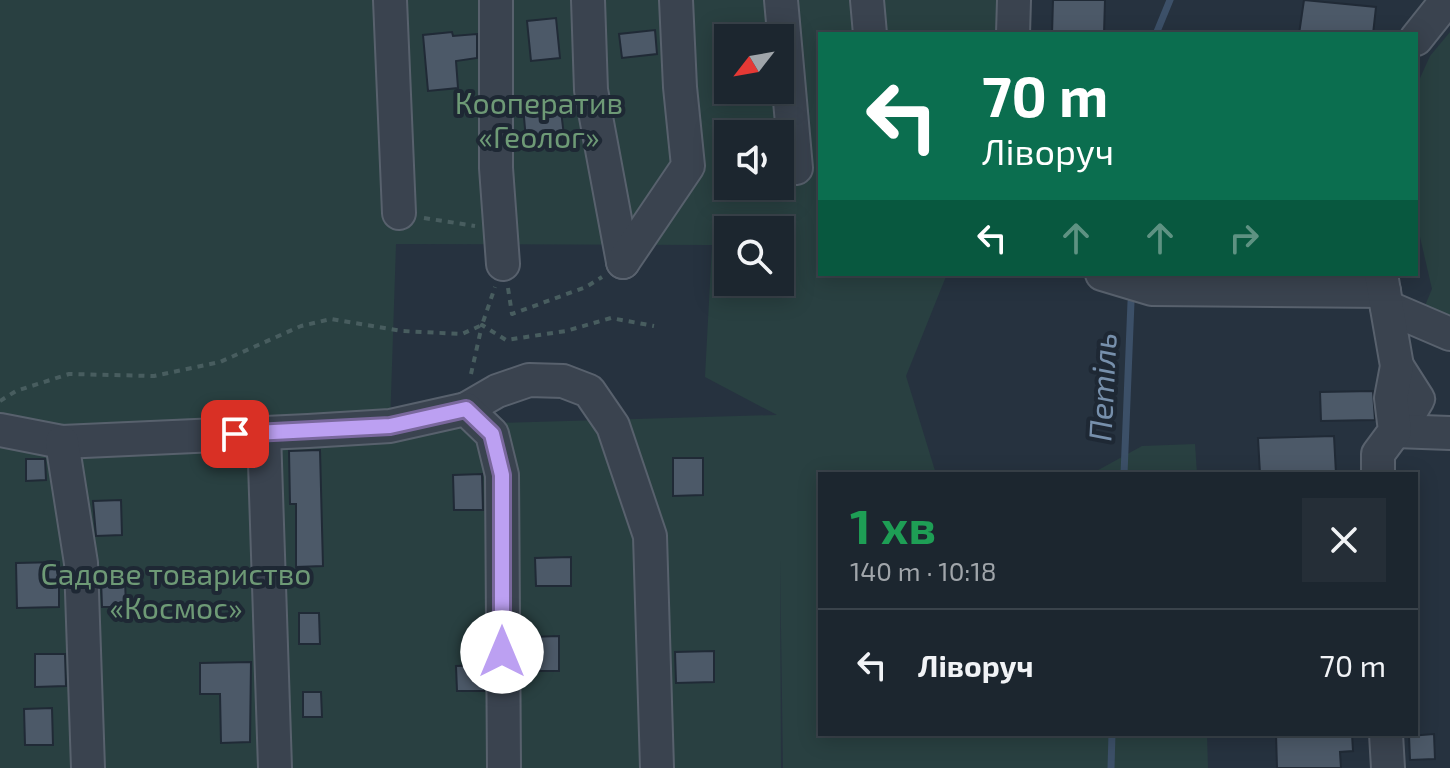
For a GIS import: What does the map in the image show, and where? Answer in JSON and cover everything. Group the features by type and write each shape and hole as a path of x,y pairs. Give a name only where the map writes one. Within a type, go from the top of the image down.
{"street":[{"path":"390,0 399,213"},
{"path":"496,0 496,168 503,264"},
{"path":"588,0 591,90 623,262 688,166 676,0"},
{"path":"781,0 796,168"},
{"path":"867,0 870,32"},
{"path":"1013,32 1014,0"},
{"path":"1418,36 1447,0"},
{"path":"1109,276 1152,289 1384,291 1450,334"},
{"path":"1378,472 1378,454 1397,431 1391,398 1397,366 1384,291"},
{"path":"0,430 62,442 390,426 466,409 497,391 529,380 563,381 589,391 613,426 650,536 657,768"},
{"path":"466,409 492,434 502,475 504,768"},
{"path":"1397,431 1450,433"},
{"path":"264,433 275,768"},
{"path":"62,442 81,563 88,768"},
{"path":"1386,736 1388,768"}],"path":[{"path":"466,409 482,325 503,264"},
{"path":"482,325 506,340 566,331 611,318 654,326"},
{"path":"0,401 16,391 69,374 154,376 220,362 301,326 331,319 402,331 462,334 482,325"}],"green space":[{"path":"0,0 1012,0 1010,32 818,32 818,276 946,276 906,376 935,472 818,472 818,736 1207,736 1208,768 783,768 780,559 781,768 0,768","holes":["396,244 712,245 705,377 777,415 390,426"]},
{"path":"1450,32 1450,319 1424,308 1432,289 1420,237 1418,209 1418,83 1430,56"},
{"path":"1195,444 1197,472 1095,472 1142,446"}],"building":[{"path":"1053,0 1105,0 1104,32 1052,32"},
{"path":"1304,0 1376,7 1373,32 1299,32"},
{"path":"556,18 560,58 531,61 527,21"},
{"path":"655,30 657,54 622,58 619,34"},
{"path":"452,32 453,36 477,34 477,58 456,61 458,88 428,91 423,35"},
{"path":"560,102 564,136 526,140 523,106"},
{"path":"1373,391 1375,420 1321,421 1320,392"},
{"path":"1334,436 1336,472 1260,472 1258,438"},
{"path":"320,450 323,566 296,567 296,504 290,504 289,451"},
{"path":"673,458 703,458 703,495 673,496"},
{"path":"26,459 45,459 46,480 26,481"},
{"path":"482,474 483,510 454,510 453,475"},
{"path":"121,500 122,535 96,536 93,501"},
{"path":"571,557 571,586 536,586 535,558"},
{"path":"59,562 59,607 17,608 16,563"},
{"path":"125,579 126,607 102,607 101,580"},
{"path":"299,613 319,613 320,644 299,644"},
{"path":"559,636 559,671 528,671 528,637"},
{"path":"714,651 714,682 676,683 675,652"},
{"path":"35,654 65,654 66,686 35,687"},
{"path":"251,662 250,742 221,743 220,694 200,694 200,663"},
{"path":"484,665 484,691 457,691 456,666"},
{"path":"303,692 321,692 322,717 303,717"},
{"path":"52,708 53,745 25,745 24,709"},
{"path":"1434,734 1435,759 1410,760 1409,736"},
{"path":"1276,736 1352,736 1353,751 1340,752 1341,768 1277,768"}],"waterway":[{"name":"Петіль","path":"1157,32 1170,0"},
{"name":"Петіль","path":"1124,472 1131,302"},
{"name":"Петіль","path":"1111,768 1112,736"}],"route":[{"path":"235,434 390,426 466,409 492,434 502,475 502,652"}],"park label":[{"name":"Кооператив «Геолог»","path":"539,121"},
{"name":"Садове товариство «Космос»","path":"176,592"}]}
